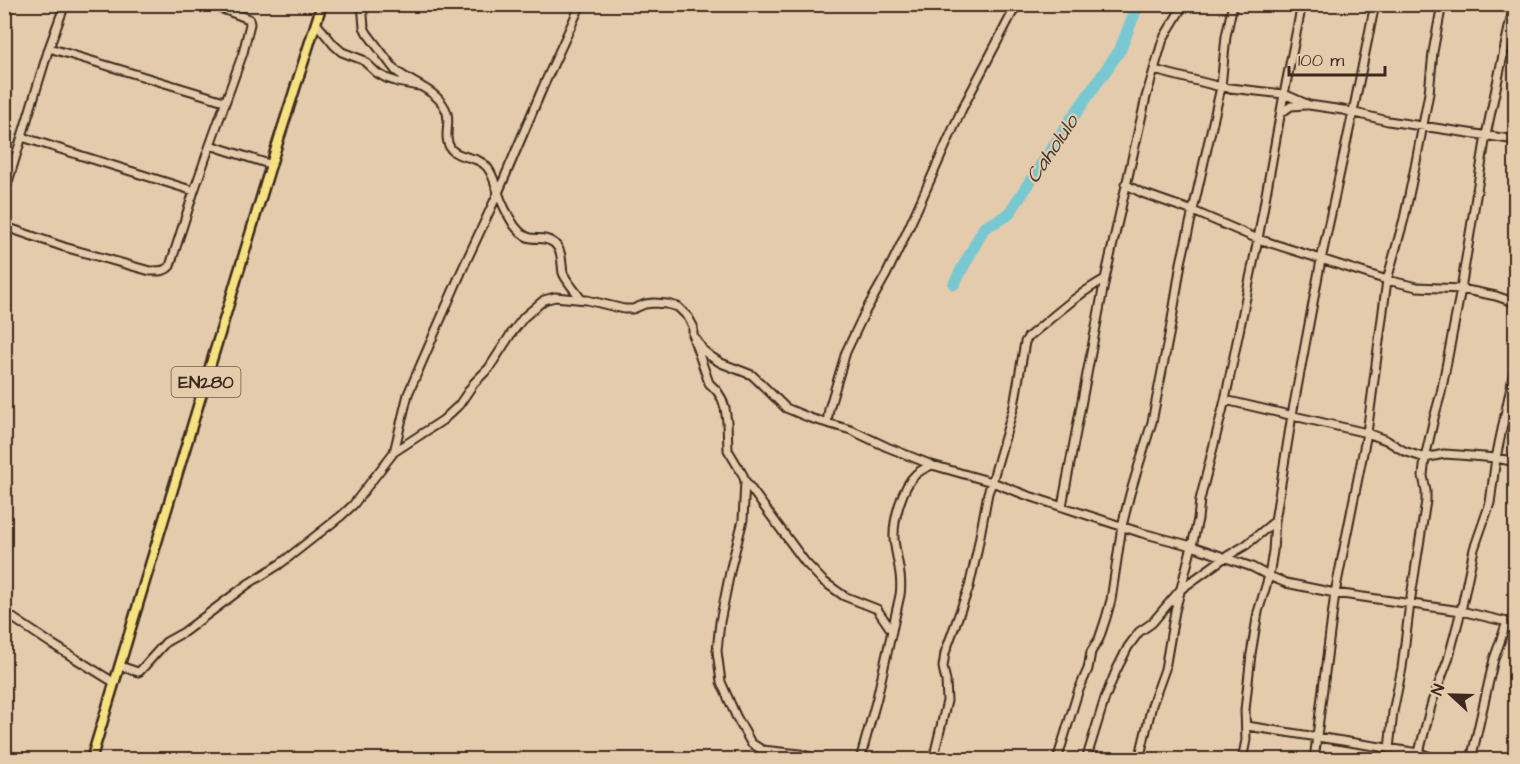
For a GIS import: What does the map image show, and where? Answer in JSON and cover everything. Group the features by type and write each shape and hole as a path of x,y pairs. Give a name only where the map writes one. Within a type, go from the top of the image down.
{"main road":[{"name":"EN280","path":"91,759 321,4"}],"street":[{"path":"4,195 65,4"},
{"path":"4,225 64,247 150,271 168,269 243,53 250,24 249,19 207,4"},
{"path":"362,4 364,27 395,70 434,95 443,105 447,112 447,136 451,149 477,159 491,172 508,215 523,235 528,238 550,241 558,248 566,279 581,299"},
{"path":"394,452 408,394 581,4"},
{"path":"827,423 846,352 865,312 886,276 962,109 1017,4"},
{"path":"1062,506 1125,184 1163,39 1184,4"},
{"path":"1057,759 1078,692 1088,669 1091,652 1099,639 1111,600 1122,526 1152,422 1181,263 1221,87 1226,36 1233,4"},
{"path":"1138,759 1152,705 1165,669 1175,611 1192,546 1200,500 1224,400 1258,239 1302,4"},
{"path":"1242,759 1246,740 1245,710 1251,654 1258,612 1269,576 1275,521 1292,415 1321,260 1375,4"},
{"path":"1314,759 1335,593 1367,433 1387,280 1404,219 1423,125 1442,4"},
{"path":"1389,749 1426,501 1423,476 1425,458 1441,393 1461,289 1486,135 1514,4"},
{"path":"316,23 342,52 363,60 377,73 398,82 424,88"},
{"path":"50,48 225,101"},
{"path":"1154,70 1221,87 1284,94 1309,105"},
{"path":"1281,113 1291,106 1309,105 1353,112 1388,121 1515,141"},
{"path":"22,137 194,191"},
{"path":"210,145 272,165"},
{"path":"1125,184 1142,193 1258,239 1321,260 1417,287 1461,289 1496,296 1515,303"},
{"path":"933,759 947,701 943,667 945,653 969,587 988,493 1014,406 1028,337 1079,295 1105,279"},
{"path":"120,666 138,672 166,642 184,632 325,530 353,504 394,452 443,420 459,405 474,382 489,368 524,317 544,300 555,297 581,299 624,309 633,309 645,304 668,304 678,308 688,317 693,326 694,341 705,375 722,399 725,408 728,450 744,475 745,482 743,520 732,560 720,622 717,651 721,682 751,744 762,750 800,754 820,759"},
{"path":"693,334 703,350 710,356 721,363 752,375 786,408 851,430 932,465 1192,546 1252,567 1286,582 1335,593 1461,611 1515,624"},
{"path":"1418,756 1432,702 1448,660 1474,549 1490,503 1515,362"},
{"path":"1224,400 1367,433 1386,440 1404,451 1425,458 1444,454 1497,458 1515,462"},
{"path":"860,759 877,698 902,585 894,538 898,510 911,480 932,465"},
{"path":"745,482 805,562 823,581 844,596 877,609 892,631"},
{"path":"1086,759 1116,671 1128,647 1139,632 1152,623 1180,590 1246,545 1275,521"},
{"path":"4,612 115,682"},
{"path":"1472,759 1494,659 1507,622"},
{"path":"1246,726 1440,759"}],"waterway":[{"name":"Caholulo","path":"954,284 984,228 1008,215 1120,50 1140,4"}]}
